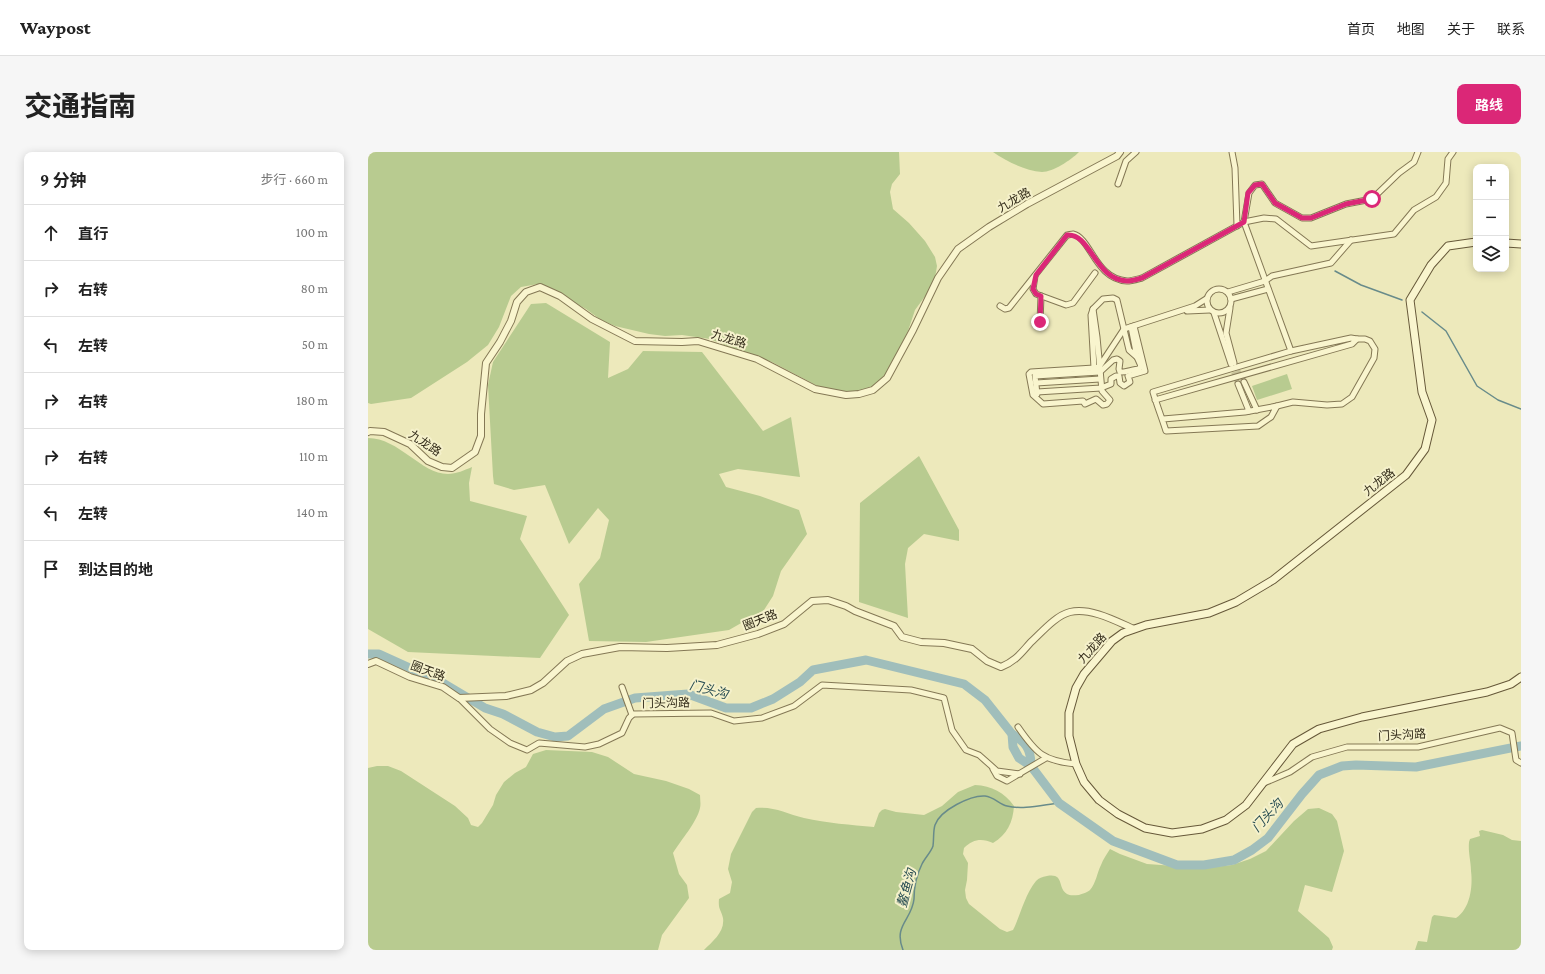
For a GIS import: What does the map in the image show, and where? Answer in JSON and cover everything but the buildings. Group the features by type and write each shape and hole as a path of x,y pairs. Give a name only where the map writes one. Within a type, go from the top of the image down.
{"main road":[{"name":"九龙路","path":"1473,242 1448,246 1431,265 1410,300 1422,392 1432,420 1425,449 1406,475 1273,580 1236,602 1209,613 1146,625 1123,633 1112,641 1084,674 1076,688 1069,713 1069,736 1076,764 1084,782 1099,800 1118,814 1144,828 1172,833 1202,829 1226,820 1246,805 1293,744 1320,729 1362,717 1487,692 1512,684 1521,677"},
{"path":"1509,243 1521,244"}],"street":[{"name":"九龙路","path":"368,432 384,432 410,444 428,461 442,467 452,468 475,452 481,436 481,414 486,363 500,342 511,321 517,302 526,292 540,287 560,296 592,319 635,341 698,341 757,359 815,389 846,395 859,394 873,390 887,378 913,330 938,278 958,249 989,227 1027,204 1117,156 1120,152"},
{"path":"1118,184 1126,161 1136,152"},
{"path":"1232,152 1235,168 1237,226"},
{"path":"1291,351 1244,222 1248,193 1255,185 1262,184 1275,203 1302,218 1311,218 1346,204 1372,199 1399,173 1414,162 1418,152"},
{"path":"1000,306 1005,309 1009,308 1067,235 1074,234 1082,240 1102,268 1111,277 1127,281 1142,278 1244,222 1264,218 1276,219 1312,246 1394,234 1414,210 1436,197 1446,183 1448,158 1453,152"},
{"path":"1228,292 1266,281 1272,276 1331,263 1351,240"},
{"path":"1036,275 1033,289 1036,294 1066,305 1073,303 1095,273"},
{"path":"1098,369 1124,329 1196,306 1206,299 1214,290 1222,289 1228,292 1231,299 1226,333 1232,364 1212,311 1206,303 1206,299"},
{"path":"1231,299 1268,289"},
{"path":"1040,322 1041,296"},
{"path":"1133,327 1141,366 1139,369 1120,372 1120,361 1116,359 1098,369 1031,372 1033,395 1043,404 1083,400 1085,404 1096,399 1103,405 1107,404 1110,400 1101,388 1098,369 1097,337 1093,309 1103,300 1113,298 1117,300 1129,350 1138,356"},
{"path":"1180,312 1212,311 1222,313 1226,312 1230,307"},
{"path":"1037,392 1101,388 1111,384 1111,379 1116,376 1119,376 1120,382 1124,386 1130,382 1128,376 1145,371 1133,327"},
{"path":"1162,419 1249,412 1293,402 1327,405 1342,404 1352,397 1374,358 1374,349 1370,341 1351,338 1291,351 1153,392 1166,432 1258,426 1271,417 1277,406"},
{"path":"1155,400 1352,344 1357,340"},
{"path":"1032,376 1036,383 1038,399"},
{"path":"1036,383 1100,379"},
{"path":"1249,412 1241,383 1258,410"},
{"name":"圈天路","path":"368,664 376,662 410,677 443,687 460,698 506,696 531,690 543,683 567,661 582,654 620,647 667,648 717,645 758,634 784,624 812,601 828,600 894,626 902,637 921,642 972,649 987,662 1001,667 1012,663 1038,635 1058,618 1069,612 1080,611 1108,617 1134,629"},
{"name":"门头沟路","path":"460,698 490,728 510,743 527,750 539,743 585,747 599,744 622,733 629,718 633,714 711,713 734,721 762,718 794,706 822,685 911,690 944,698 952,730 962,746 966,750 979,755 992,769 1008,774 1020,774 1046,758"},
{"path":"622,687 632,715"},
{"path":"1018,728 1032,747 1046,758 1076,764"},
{"name":"门头沟路","path":"1264,783 1290,772 1312,757 1347,747 1418,747 1500,728 1512,732 1519,762"}],"green space":[{"path":"368,152 899,152 900,174 892,184 890,192 893,209 909,223 925,241 935,257 937,266 934,284 915,310 908,331 891,370 867,394 827,391 772,362 741,352 710,339 682,335 665,336 649,334 615,326 601,320 586,309 538,284 521,287 511,296 499,327 488,345 467,362 411,398 371,404 368,403"},
{"path":"993,152 1079,152 1062,165 1042,172 1029,170 1016,165"},
{"path":"546,303 610,342 608,378 628,369 643,351 702,352 763,431 791,417 800,477 738,469 719,474 726,487 760,496 799,510 807,534 781,571 773,596 764,610 729,630 646,642 589,641 579,584 600,558 609,520 598,508 569,544 545,485 514,490 494,484 488,385 493,362 531,304"},
{"path":"1287,374 1292,389 1257,400 1252,386"},
{"path":"368,438 390,444 400,449 419,463 438,472 448,474 460,472 472,467 469,483 470,501 527,516 520,539 569,615 540,658 408,652 368,629"},
{"path":"919,456 959,530 959,541 924,534 908,548 905,564 908,618 859,602 860,503"},
{"path":"546,750 592,752 608,757 634,774 666,781 689,789 700,795 700,806 698,813 692,825 673,853 679,874 687,885 689,898 662,935 658,950 368,950 368,768 388,766 401,771 455,806 468,818 471,825 478,827 493,805 496,795 504,782 515,773 526,767 533,754"},
{"path":"975,785 992,788 1002,793 1014,806 1011,823 1006,832 998,840 993,843 985,840 974,841 964,848 963,854 968,863 965,890 966,898 969,904 1000,929 1007,932 1013,930 1032,886 1039,878 1047,876 1056,877 1059,879 1062,888 1067,894 1079,895 1085,893 1092,887 1110,849 1147,864 1204,868 1232,865 1250,859 1266,851 1294,821 1308,809 1319,808 1332,814 1337,821 1344,851 1332,892 1305,885 1298,911 1329,938 1333,947 1332,950 704,950 718,936 722,928 723,918 719,907 719,899 730,893 732,882 728,869 731,854 752,812 756,808 775,809 804,818 821,821 874,827 879,813 882,810 885,809 896,812 924,815 942,806 958,792"},
{"path":"1482,830 1503,835 1512,840 1521,841 1521,950 1415,950 1418,941 1427,942 1432,917 1434,915 1456,918 1465,909 1471,891 1469,842 1470,839 1480,836 1479,831"}],"waterway":[{"path":"1335,271 1361,285 1402,300"},
{"path":"1422,312 1446,331 1477,386 1498,400 1521,409"},
{"name":"门头沟","path":"368,654 379,654 443,683 485,708 503,714 537,732 555,737 568,736 604,709 635,698 688,694 726,708 751,708 773,699 800,682 813,670 866,660 964,684 985,700 1012,734 1013,747 1019,758 1031,766 1059,803 1113,841 1177,865 1204,865 1234,860 1252,850 1268,838 1302,794 1319,775 1342,766 1416,767 1521,746"},
{"name":"门头沟","path":"1012,734 1021,740 1027,747 1030,755 1031,766"},
{"name":"鳌鱼沟","path":"903,950 900,934 913,906 916,881 920,868 933,846 935,825 943,814 957,804 979,796 985,796 1004,805 1019,808 1059,803"}],"tunnel":[{"path":"1234,364 1244,382"},
{"path":"1231,365 1238,384"}],"route":[{"path":"1040,322 1041,296 1036,294 1033,289 1036,275 1067,235 1074,234 1082,240 1102,268 1111,277 1127,281 1142,278 1244,222 1248,193 1255,185 1262,184 1275,203 1302,218 1311,218 1346,204 1372,199"}]}
